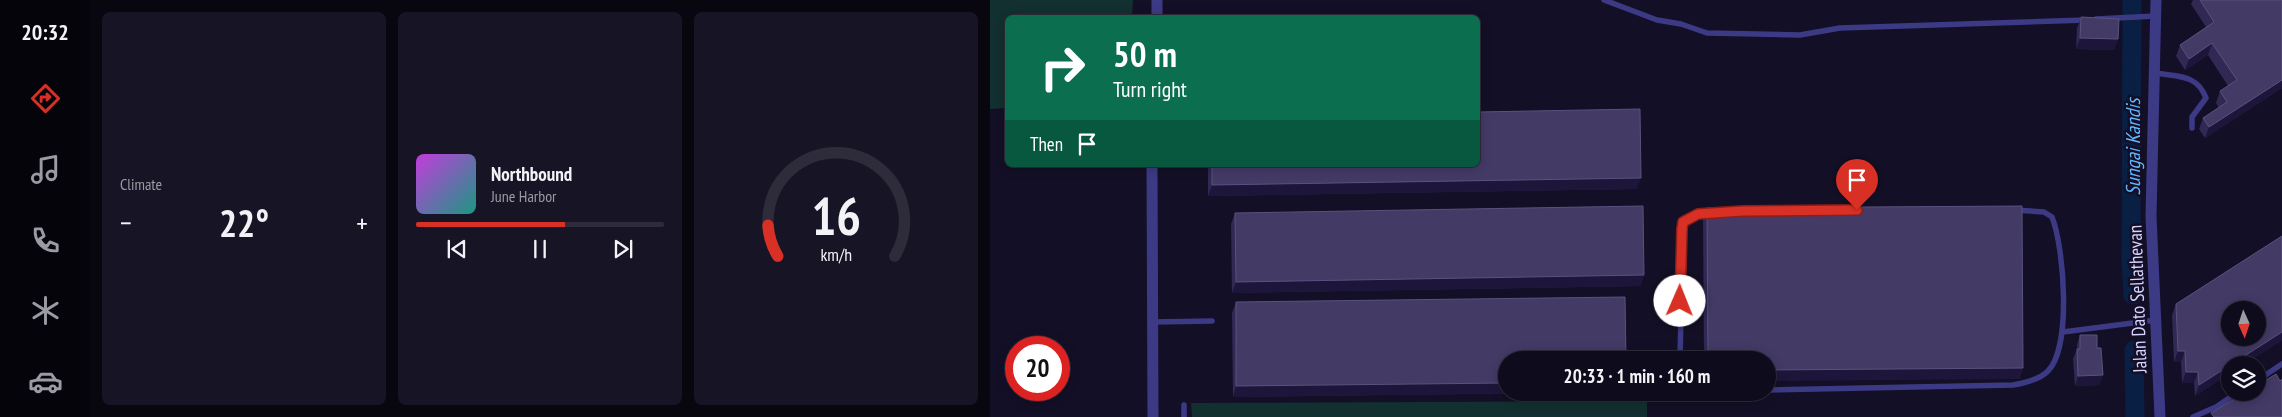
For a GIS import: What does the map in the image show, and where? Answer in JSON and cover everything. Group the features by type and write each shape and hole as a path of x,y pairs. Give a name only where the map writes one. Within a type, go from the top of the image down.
{"street":[{"path":"1157,0 1157,15"},
{"name":"Jalan Dato Sellathevan","path":"2156,0 2150,16 2156,73 2151,216 2160,417"},
{"path":"1152,167 1153,417"}],"lane":[{"path":"1607,1 1657,20 1681,24 1707,33 1757,35 1800,35 1840,28 2047,23 2150,16"},
{"path":"2156,73 2191,79 2199,84 2206,98 2192,117 2192,128"},
{"path":"1776,390 2013,385 2028,382 2048,371 2053,364 2063,332 2060,249 2052,217 2044,212 2008,210"},
{"path":"1680,351 1683,222 1698,214 1716,213"},
{"path":"2063,332 2156,320"},
{"path":"1153,322 1212,321"},
{"path":"2266,375 2282,364"},
{"path":"2194,417 2225,401"},
{"path":"1184,405 1184,417"}],"green space":[{"path":"990,0 1133,0 1132,15 1005,15 1005,108 990,109"},
{"path":"1647,401 1647,417 1192,417 1191,403"}],"building":[{"path":"2200,0 2282,0 2282,80 2209,127 2203,118 2227,102 2220,91 2237,80 2212,43 2189,59 2180,45 2214,22"},
{"path":"2081,17 2119,19 2118,39 2080,38"},
{"path":"1640,109 1641,178 1212,185 1212,167 1480,167 1480,112"},
{"path":"1643,206 1644,275 1236,282 1235,213"},
{"path":"2022,206 2023,368 1776,370 1776,351 1708,351 1707,208"},
{"path":"2282,236 2282,332 2266,342 2266,301 2221,301 2221,346 2260,346 2244,356 2221,356 2221,371 2199,385 2198,372 2186,372 2185,351 2178,351 2176,304"},
{"path":"1625,297 1626,351 1498,351 1498,383 1236,386 1236,302"},
{"path":"2080,335 2097,335 2097,348 2101,348 2103,375 2078,376 2077,349 2080,349"},
{"path":"2276,374 2280,381 2282,379 2282,417 2214,417 2211,413 2231,401 2266,401 2266,380"}],"waterway":[{"name":"Sungai Kandis","path":"2132,0 2131,262 2133,295"},
{"name":"Sungai Kandis","path":"2134,350 2135,417"}],"route":[{"path":"1680,301 1682,229 1683,222 1688,218 1698,214 1743,211 1857,210"}]}
